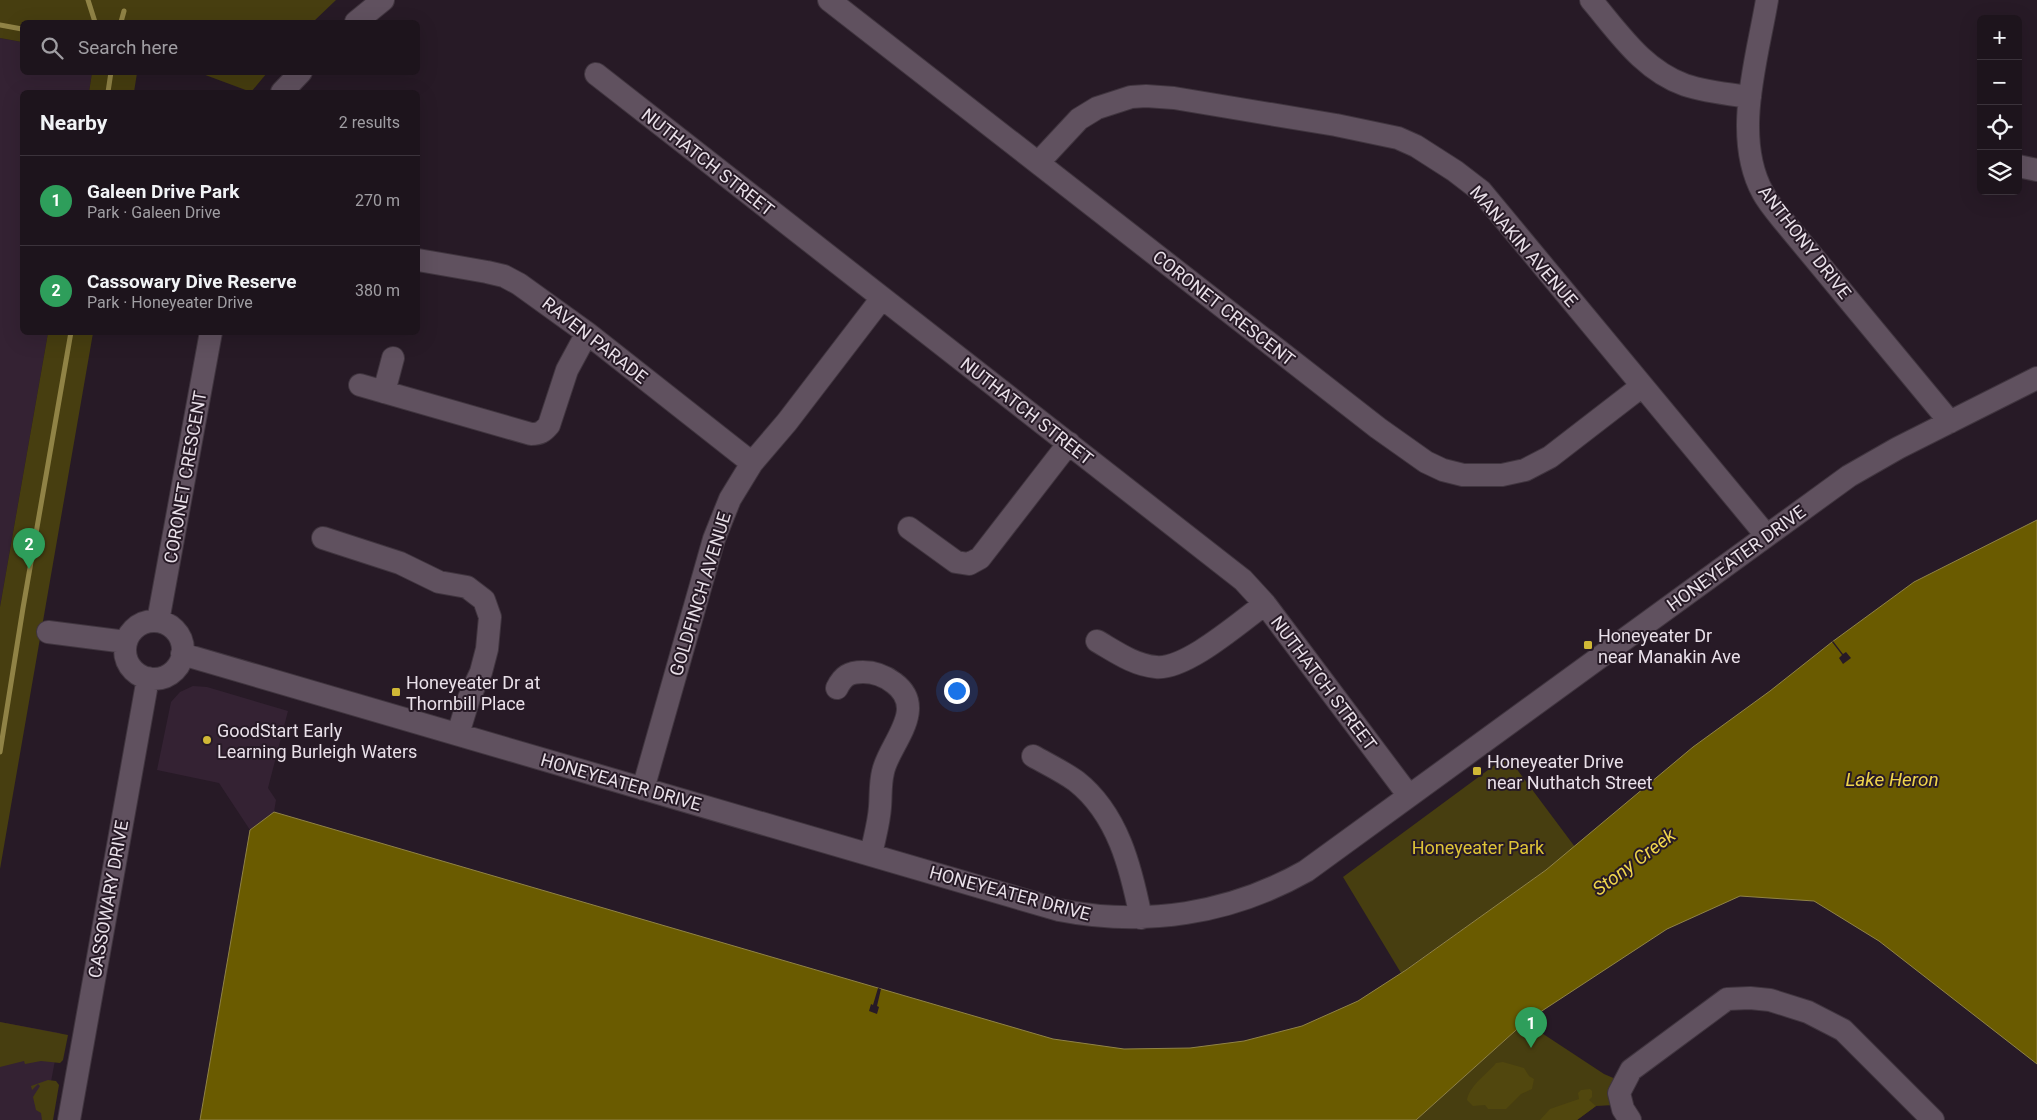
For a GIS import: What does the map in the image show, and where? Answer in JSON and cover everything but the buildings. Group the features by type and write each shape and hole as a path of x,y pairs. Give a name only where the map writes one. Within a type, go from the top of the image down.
{"street":[{"path":"358,20 383,0"},
{"name":"CORONET CRESCENT","path":"828,0 854,7 1038,163 1378,428 1426,462 1443,470 1463,475 1502,475 1525,470 1550,457 1642,386"},
{"path":"1591,0 1645,63 1664,76 1707,90 1750,97"},
{"name":"ANTHONY DRIVE","path":"1767,0 1746,129 1754,174 1763,193 1786,224 1950,422"},
{"name":"NUTHATCH STREET","path":"596,74 1243,580 1265,604 1409,796"},
{"path":"284,90 298,75"},
{"name":"MANAKIN AVENUE","path":"1038,163 1079,119 1096,108 1131,97 1146,96 1174,98 1336,125 1398,138 1416,146 1447,165 1481,191 1766,535"},
{"path":"2022,167 2037,170"},
{"name":"RAVEN PARADE","path":"420,260 504,276 535,294 752,463"},
{"name":"GOLDFINCH AVENUE","path":"643,788 717,530 730,499 752,463 787,422 882,298"},
{"path":"360,385 531,434 538,434 544,432 549,425 567,370 587,333"},
{"name":"CORONET CRESCENT","path":"158,622 210,335"},
{"path":"384,392 393,358"},
{"name":"HONEYEATER DRIVE","path":"182,654 1059,910 1099,916 1141,918 1178,915 1203,911 1241,901 1306,870 1850,476 1898,448 2037,378"},
{"path":"909,528 956,562 969,564 980,558 1069,444"},
{"path":"323,538 400,563 439,582 467,587 484,600 490,616 487,649 481,672 469,698 458,734"},
{"path":"1097,641 1124,658 1141,664 1166,667 1193,656 1265,604"},
{"path":"150,622 167,624 180,637 182,654 180,663 174,671 166,676 148,678 139,674 127,660 125,652 126,642 135,628 150,622"},
{"path":"48,632 126,642"},
{"path":"837,688 842,677 851,673 878,673 899,686 907,706 905,726 883,770 880,807 871,855"},
{"name":"CASSOWARY DRIVE","path":"69,1120 148,678"},
{"path":"1032,756 1059,770 1076,782 1111,823 1129,864 1141,918"},
{"path":"1630,1120 1622,1109 1619,1093 1632,1070 1726,999 1750,998 1770,1000 1808,1012 1843,1030 1933,1120"}],"shaded area":[{"path":"0,38 20,42 20,75 92,75 89,90 20,90 20,335 48,335 0,607"},
{"path":"193,686 207,687 288,711 268,788 276,800 274,812 250,830 219,783 157,770 171,702 180,692"},
{"path":"0,1022 60,1033 44,1120 0,1120"},
{"path":"1503,1062 1524,1068 1529,1076 1534,1079 1532,1089 1521,1094 1506,1109 1488,1109 1485,1105 1473,1106 1467,1100 1471,1090 1496,1063"},
{"path":"1590,1089 1592,1097 1589,1100 1596,1106 1577,1120 1540,1120 1550,1109 1579,1099 1578,1093 1581,1090"}],"green space":[{"path":"0,0 336,0 315,20 20,20 20,42 0,38"},
{"path":"92,75 137,75 134,90 89,90"},
{"path":"205,75 265,75 253,90 246,90"},
{"path":"48,335 93,335 0,869 0,607"},
{"name":"Honeyeater Park","path":"1507,756 1575,847 1546,870 1401,973 1343,877"},
{"path":"0,1022 68,1035 63,1060 60,1063 41,1061 25,1064 24,1061 0,1067"},
{"path":"1525,1022 1604,1074 1618,1080 1614,1105 1596,1106 1577,1120 1416,1120"},
{"path":"48,1080 56,1081 59,1085 53,1120 42,1120 41,1113 36,1110 33,1097 40,1086 38,1084 32,1090 31,1086"}],"water":[{"name":"Lake Heron","path":"2037,520 2037,1064 1879,941 1814,901 1740,896 1667,929 1525,1022 1416,1120 200,1120 250,830 274,812 1053,1039 1124,1049 1190,1048 1244,1041 1302,1026 1358,1001 1406,970 1546,870 1693,747 1914,582"}],"pier":[{"path":"1833,641 1843,654 1846,652 1851,658 1843,664 1839,658 1842,655"},
{"path":"878,988 881,989 877,1014 869,1011 871,1004 873,1005"}],"waterway":[{"path":"88,0 94,20"},
{"path":"122,20 124,11"},
{"path":"0,25 20,29"},
{"path":"108,90 111,75"},
{"path":"0,752 70,335"}],"place":[{"name":"Cassowary Dive Reserve","path":"29,569"},
{"name":"Honeyeater Dr near Manakin Ave","path":"1588,645"},
{"name":"Honeyeater Dr at Thornbill Place","path":"396,692"},
{"name":"GoodStart Early Learning Burleigh Waters","path":"207,740"},
{"name":"Honeyeater Drive near Nuthatch Street","path":"1477,771"},
{"name":"Galeen Drive Park","path":"1531,1048"}],"water label":[{"name":"Stony Creek","path":"1634,862"}]}
